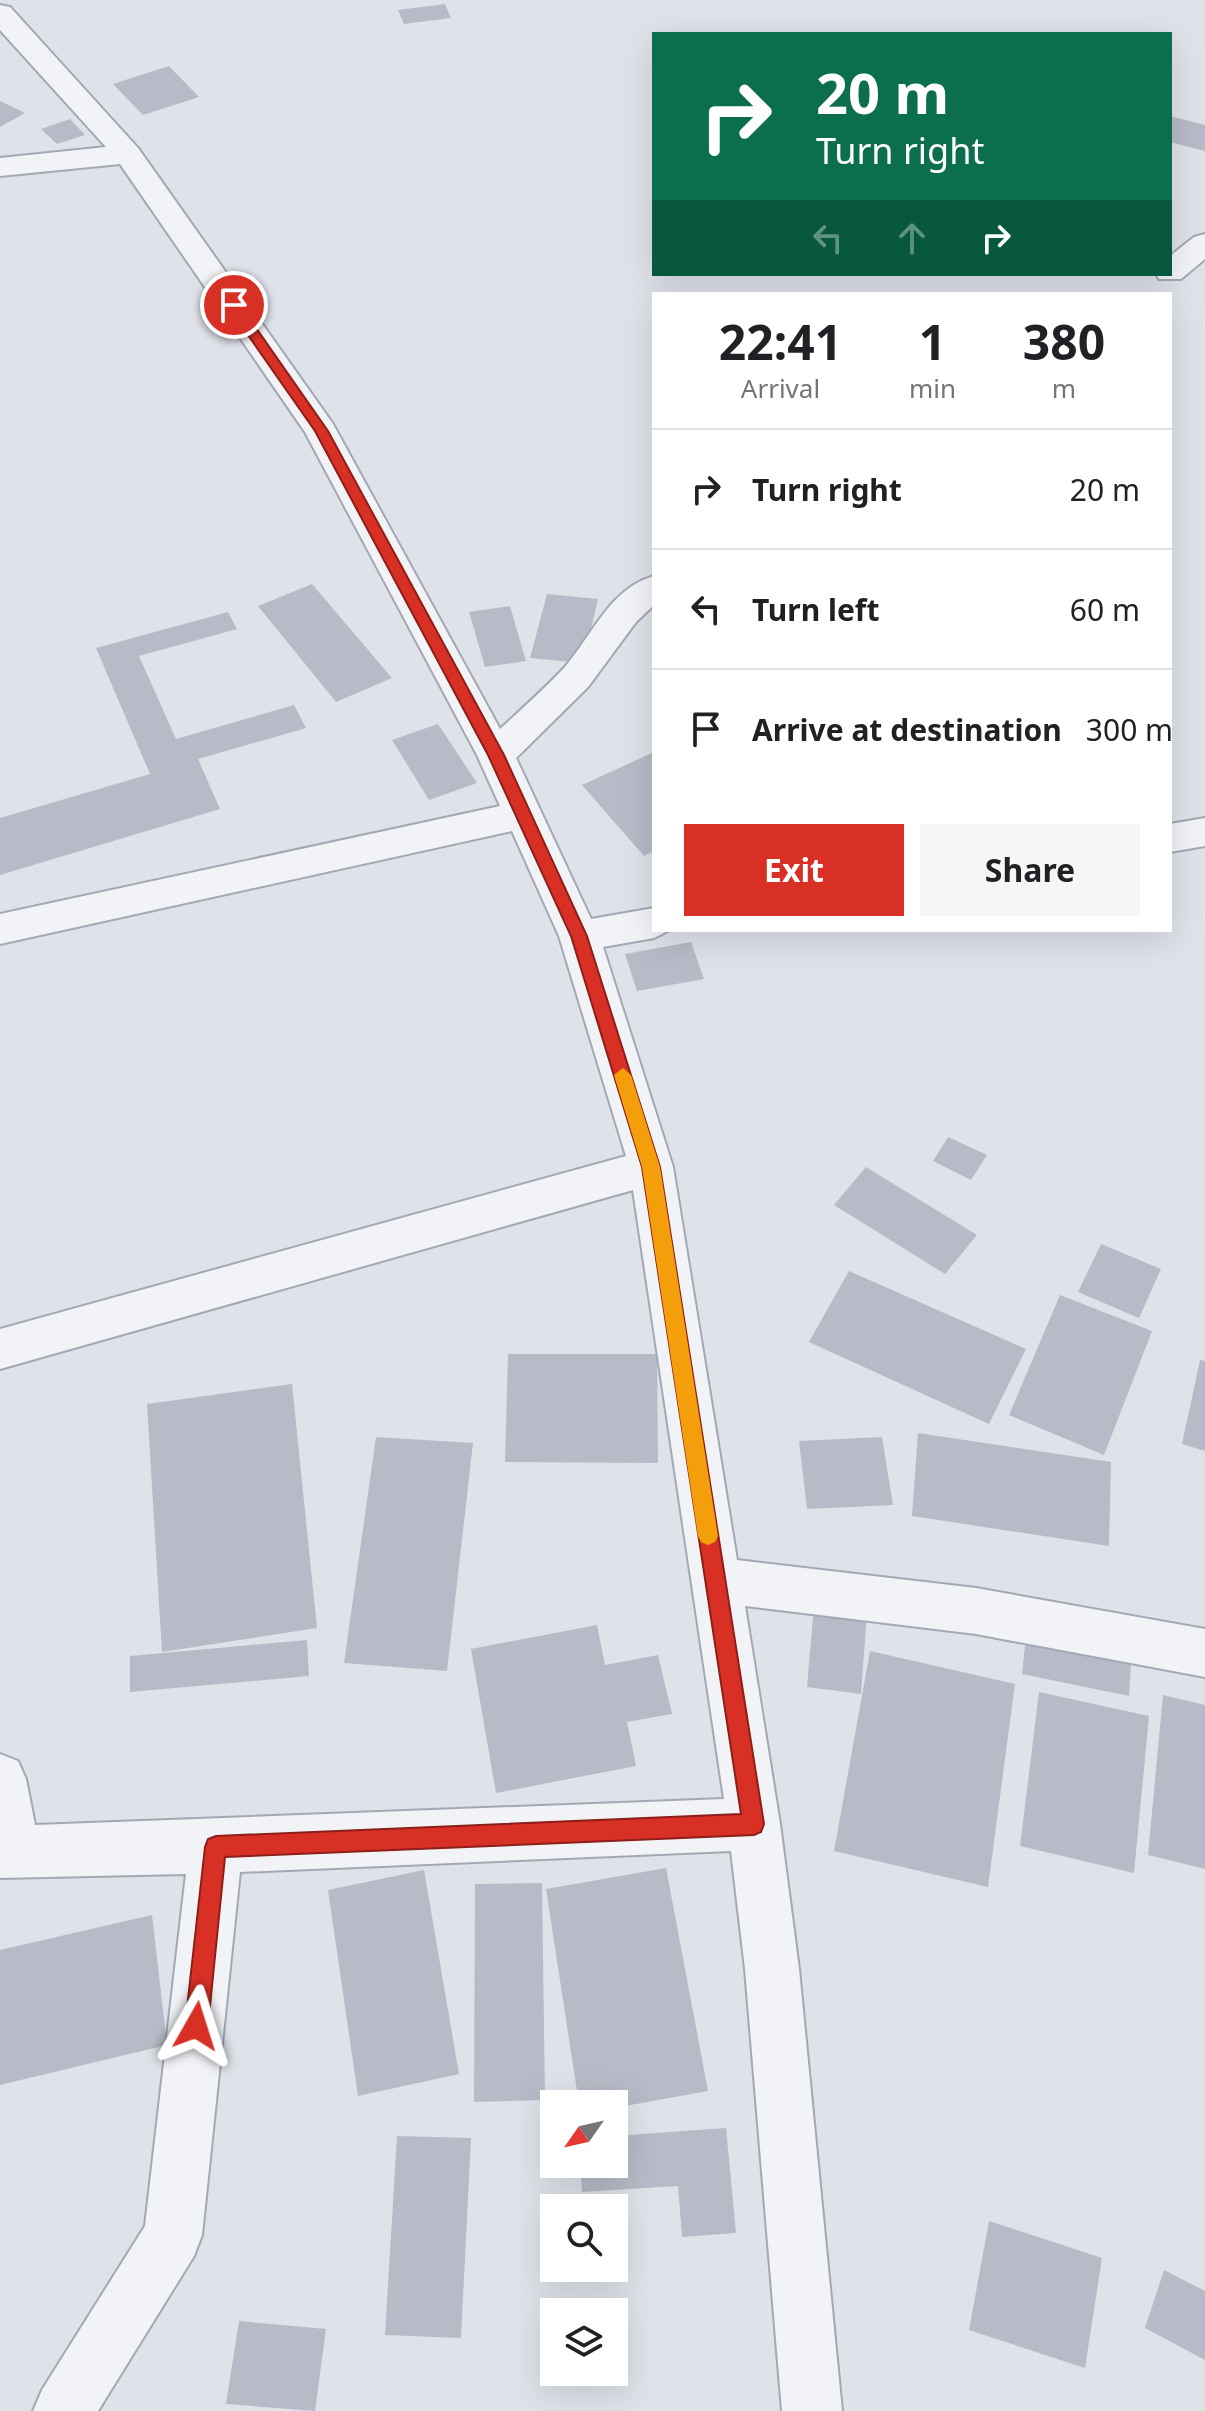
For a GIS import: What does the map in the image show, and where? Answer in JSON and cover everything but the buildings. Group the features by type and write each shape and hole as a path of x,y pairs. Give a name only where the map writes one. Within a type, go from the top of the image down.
{"street":[{"path":"0,13 128,154 321,431 496,755 579,936 651,1167 754,1824 772,1969 812,2411"},
{"path":"0,167 128,154"},
{"path":"1172,270 1205,243"},
{"path":"496,755 585,668 619,616 639,596 652,589"},
{"path":"0,929 521,815"},
{"path":"1172,838 1205,832"},
{"path":"579,936 652,923"},
{"path":"0,1349 651,1167"},
{"path":"715,1580 976,1611 1205,1653"},
{"path":"0,1779 7,1852 216,1847 754,1824"},
{"path":"63,2411 173,2235 216,1847"}],"slow traffic":[{"path":"623,1075 651,1167 708,1536"}],"route":[{"path":"196,2026 216,1847 754,1824 651,1167 579,936 496,755 321,431 234,305"}]}
